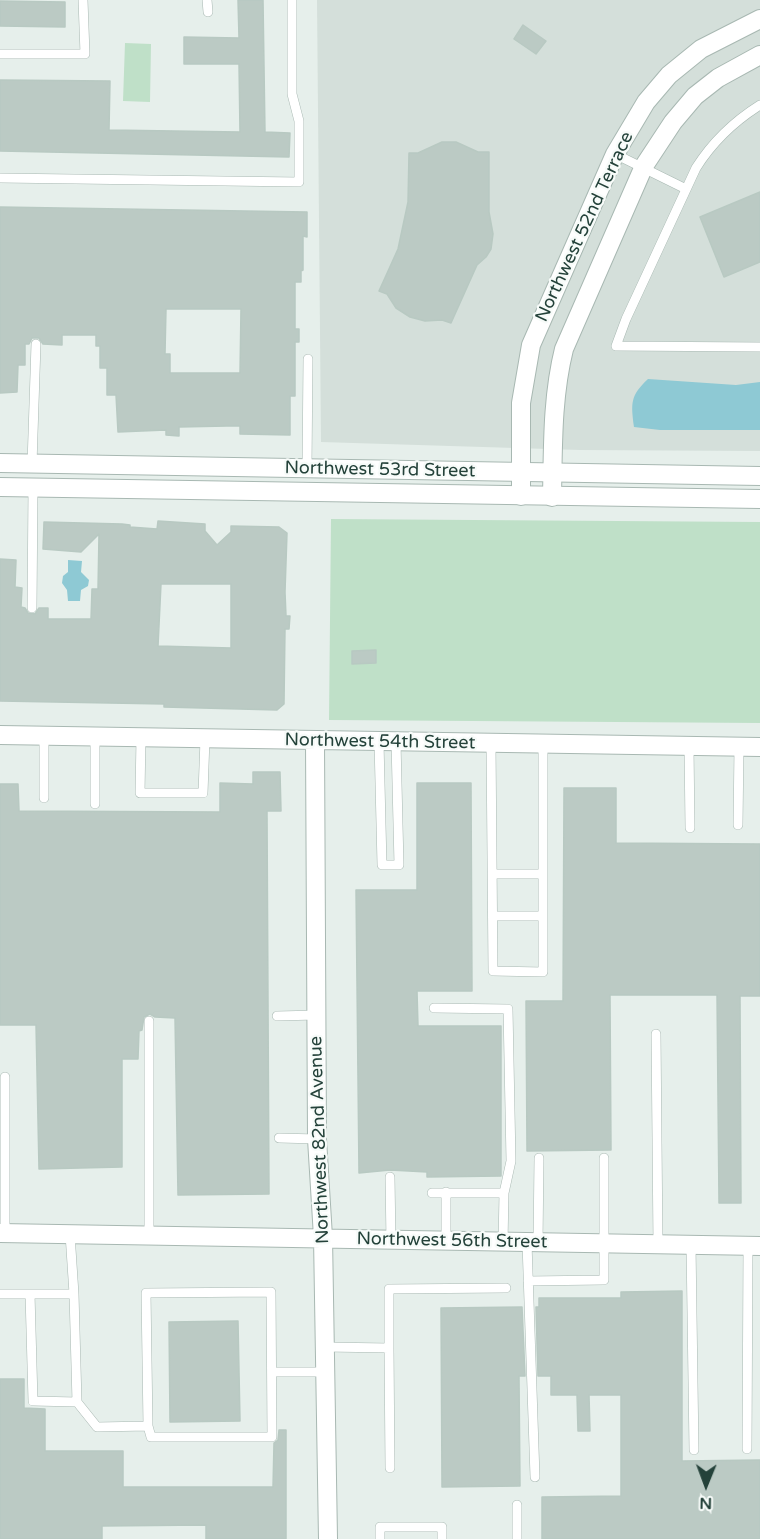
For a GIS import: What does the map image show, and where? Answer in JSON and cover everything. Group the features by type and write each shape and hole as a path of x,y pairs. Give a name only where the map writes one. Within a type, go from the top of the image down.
{"street":[{"name":"Northwest 52nd Terrace","path":"521,496 524,375 531,345 615,154 646,102 669,75 701,49 760,20"},
{"name":"Northwest 52nd Terrace","path":"552,496 557,376 564,349 644,166 673,122 695,96 718,78 760,55"},
{"path":"555,292 583,304"},
{"name":"Northwest 53rd Street","path":"0,463 760,476"},
{"path":"32,464 33,488"},
{"name":"Northwest 53rd Street","path":"0,487 760,499"},
{"name":"Northwest 54th Street","path":"0,735 760,747"},
{"name":"Northwest 82nd Avenue","path":"315,741 317,1139 323,1237 328,1539"},
{"name":"Northwest 56th Street","path":"3,1233 323,1237 391,1242 754,1246"}],"lane":[{"path":"0,54 86,54 83,0"},
{"path":"207,0 208,12"},
{"path":"0,178 299,182 299,121 292,94 292,0"},
{"path":"760,105 736,120 709,147 684,188 616,346 760,347"},
{"path":"615,154 644,166 684,188"},
{"path":"32,464 36,344"},
{"path":"307,468 308,359"},
{"path":"32,608 33,488"},
{"path":"44,736 44,798"},
{"path":"95,737 95,804"},
{"path":"141,738 140,793 203,793 205,739"},
{"path":"388,742 399,865 382,865 388,742"},
{"path":"491,744 493,971 543,972 543,744"},
{"path":"689,746 690,828"},
{"path":"738,825 739,747"},
{"path":"492,874 543,874"},
{"path":"493,916 543,916"},
{"path":"434,1008 508,1009 511,1161 504,1193 503,1243"},
{"path":"277,1016 317,1015"},
{"path":"149,1021 149,1235"},
{"path":"656,1034 658,1245"},
{"path":"3,1233 5,1077"},
{"path":"279,1138 317,1139"},
{"path":"535,1477 528,1281 539,1158"},
{"path":"528,1281 604,1280 604,1158"},
{"path":"390,1177 391,1242"},
{"path":"432,1192 504,1193"},
{"path":"446,1192 446,1242"},
{"path":"70,1234 77,1402 97,1427 148,1426"},
{"path":"691,1245 694,1450"},
{"path":"747,1449 754,1246"},
{"path":"390,1468 389,1289 506,1288"},
{"path":"271,1292 272,1437 151,1437 148,1426 146,1293 271,1292"},
{"path":"0,1294 74,1294"},
{"path":"30,1294 33,1401 77,1402"},
{"path":"325,1347 389,1348"},
{"path":"272,1372 325,1372"},
{"path":"517,1505 517,1539"},
{"path":"380,1539 380,1527 442,1527 442,1539"}],"shaded area":[{"path":"317,0 760,0 760,451 580,450 321,442"}],"green space":[{"path":"125,43 151,44 150,102 123,101"},
{"path":"331,519 760,522 760,723 329,720"}],"water":[{"path":"648,379 736,385 760,382 760,430 660,430 634,427 633,400"},
{"path":"68,560 82,561 81,572 89,580 88,586 81,590 80,601 68,601 67,590 62,583 63,576 68,572"}],"building":[{"path":"238,0 263,0 265,132 290,133 289,157 0,151 0,80 110,81 109,130 240,132 239,64 184,64 184,37 239,38"},
{"path":"0,1 65,2 65,27 0,26"},
{"path":"523,25 546,41 536,54 514,39"},
{"path":"442,142 456,142 478,152 489,152 489,212 493,234 491,249 477,265 451,323 410,317 396,308 387,294 379,291 398,249 408,202 409,153 418,153"},
{"path":"760,192 760,262 724,277 700,217"},
{"path":"0,207 307,212 307,237 303,236 301,282 295,282 295,329 299,329 299,342 295,342 295,396 290,396 290,435 240,434 240,426 179,427 179,436 166,435 166,430 118,432 116,395 107,395 107,368 100,368 100,346 96,346 96,335 62,335 62,345 43,344 39,338 32,338 29,344 25,344 25,365 18,365 17,392 0,393","holes":["166,309 241,309 240,373 170,373 170,354 165,354"]},
{"path":"158,521 205,524 205,531 217,545 231,532 231,526 279,527 287,533 285,592 286,616 290,616 289,629 285,629 284,704 277,710 164,707 164,704 0,701 0,559 16,560 15,587 22,588 21,607 25,608 28,613 35,614 39,608 48,608 48,619 91,619 92,589 98,589 99,534 81,552 43,549 44,522 122,524 130,525 130,527 157,529","holes":["161,584 231,584 231,648 158,646"]},
{"path":"376,650 376,663 352,664 352,651"},
{"path":"253,772 280,772 281,811 267,811 269,1194 178,1195 175,1018 155,1017 150,1014 144,1017 142,1030 139,1031 138,1059 122,1059 122,1167 39,1169 36,1025 0,1025 0,784 18,784 19,811 220,812 220,783 253,784"},
{"path":"417,783 471,783 472,991 417,991 418,1026 501,1026 501,1176 427,1177 427,1172 390,1170 359,1173 356,890 417,890"},
{"path":"564,788 616,788 616,843 760,844 760,996 740,996 741,1203 719,1203 717,995 610,995 611,1150 527,1151 526,1001 563,1001"},
{"path":"682,1291 682,1461 760,1460 760,1539 542,1539 542,1497 621,1496 621,1395 589,1395 590,1431 578,1431 577,1395 551,1395 551,1376 538,1376 536,1307 539,1307 539,1298 621,1298 621,1292"},
{"path":"522,1307 525,1376 519,1376 520,1486 442,1487 441,1308"},
{"path":"238,1321 240,1421 170,1422 169,1322"},
{"path":"0,1379 24,1379 24,1408 45,1409 45,1451 123,1451 123,1487 273,1487 274,1443 278,1440 279,1430 286,1430 286,1539 206,1539 206,1525 102,1526 102,1539 0,1539"}]}
